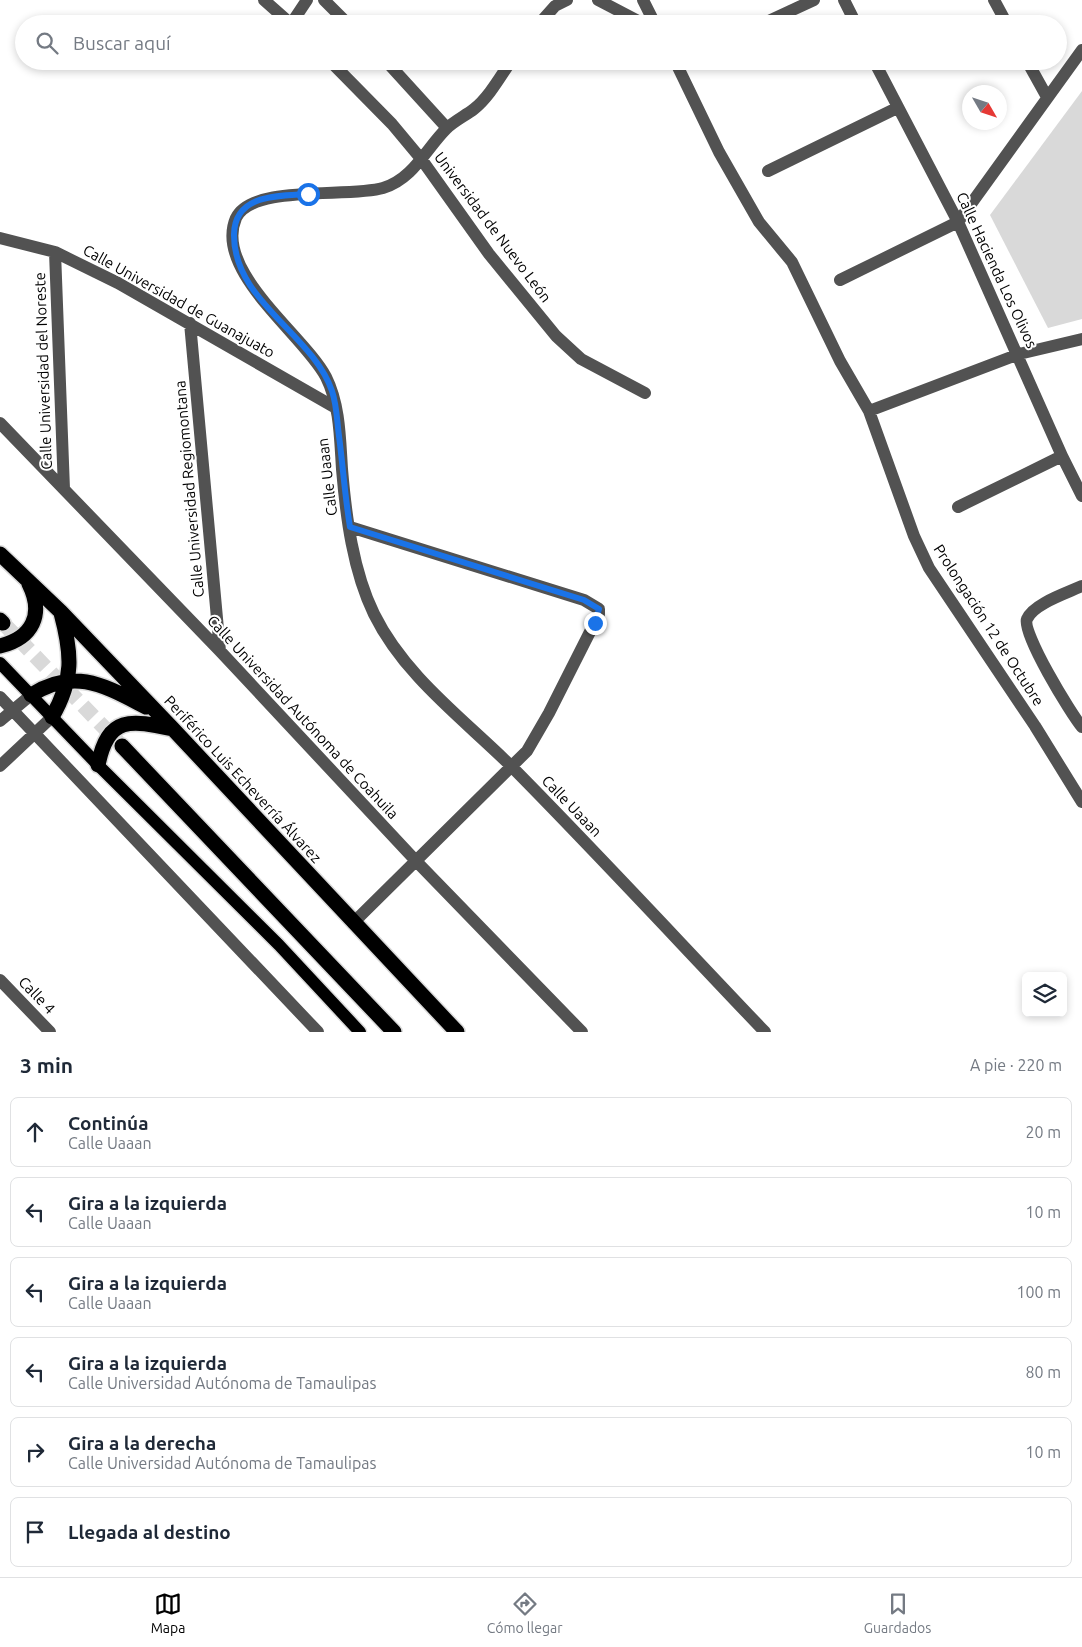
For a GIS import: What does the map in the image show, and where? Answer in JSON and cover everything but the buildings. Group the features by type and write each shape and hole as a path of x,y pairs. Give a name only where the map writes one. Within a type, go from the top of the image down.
{"highway":[{"name":"Periférico Luis Echeverría Álvarez","path":"0,554 61,612 173,729 457,1032"},
{"path":"0,646 15,643 28,631 36,615 36,598 28,582"},
{"path":"52,717 68,680 68,641 61,612"},
{"path":"31,695 50,684 68,680 85,680 102,686 156,712"},
{"path":"98,764 102,744 112,731 125,724 141,722 173,729"},
{"path":"122,746 394,1032"}],"main road":[{"path":"0,663 98,764 279,944 360,1032"}],"street":[{"path":"264,0 281,15"},
{"path":"297,15 307,0"},
{"path":"324,0 339,15"},
{"path":"546,15 555,6 567,0"},
{"path":"598,0 627,15"},
{"path":"643,0 650,15"},
{"path":"782,15 814,0"},
{"path":"844,0 852,15"},
{"path":"998,2 1003,15"},
{"path":"840,280 958,222 1082,50"},
{"name":"Universidad de Nuevo León","path":"339,70 392,124 422,160 489,254 556,336 581,359 645,393"},
{"path":"394,70 447,128"},
{"name":"Calle Uaaan","path":"504,70 477,107 447,128 422,160 386,187 361,192 260,199 248,205 237,217 234,242 245,274 270,310 315,359 332,392 336,408 350,527 362,589 388,640 406,664 512,767 765,1032"},
{"name":"Prolongación 12 de Octubre","path":"679,70 719,152 759,222 792,262 840,361 868,411 914,536 929,568 1035,726 1082,802"},
{"name":"Calle Hacienda Los Olivos","path":"878,70 958,222 1019,354 1062,456 1082,496"},
{"path":"1032,70 1047,97"},
{"path":"768,171 897,108"},
{"name":"Calle Universidad de Guanajuato","path":"0,238 55,252 118,283 336,408"},
{"name":"Calle Universidad del Noreste","path":"55,252 64,489"},
{"name":"Calle Universidad Regiomontana","path":"190,323 220,651"},
{"path":"868,411 1019,354 1082,339"},
{"name":"Calle Universidad Autónoma de Coahuila","path":"0,423 220,651 416,861 582,1032"},
{"path":"958,507 1062,456"},
{"path":"350,527 584,600 599,609 595,623 550,713 527,751 353,923"},
{"path":"1082,586 1034,610 1027,618 1025,624 1033,645 1082,727"},
{"path":"0,721 31,695"},
{"path":"0,697 318,1032"},
{"path":"0,766 52,717"},
{"name":"Calle 4","path":"0,980 50,1032"}],"shaded area":[{"path":"1082,91 1082,319 1048,328 990,215"}],"tunnel":[{"path":"3,623 122,746"}],"route":[{"path":"308,194 260,199 248,205 237,217 234,228 234,242 238,258 253,288 270,310 315,359 332,392 336,408 350,527 584,600 599,609 595,623"}]}
